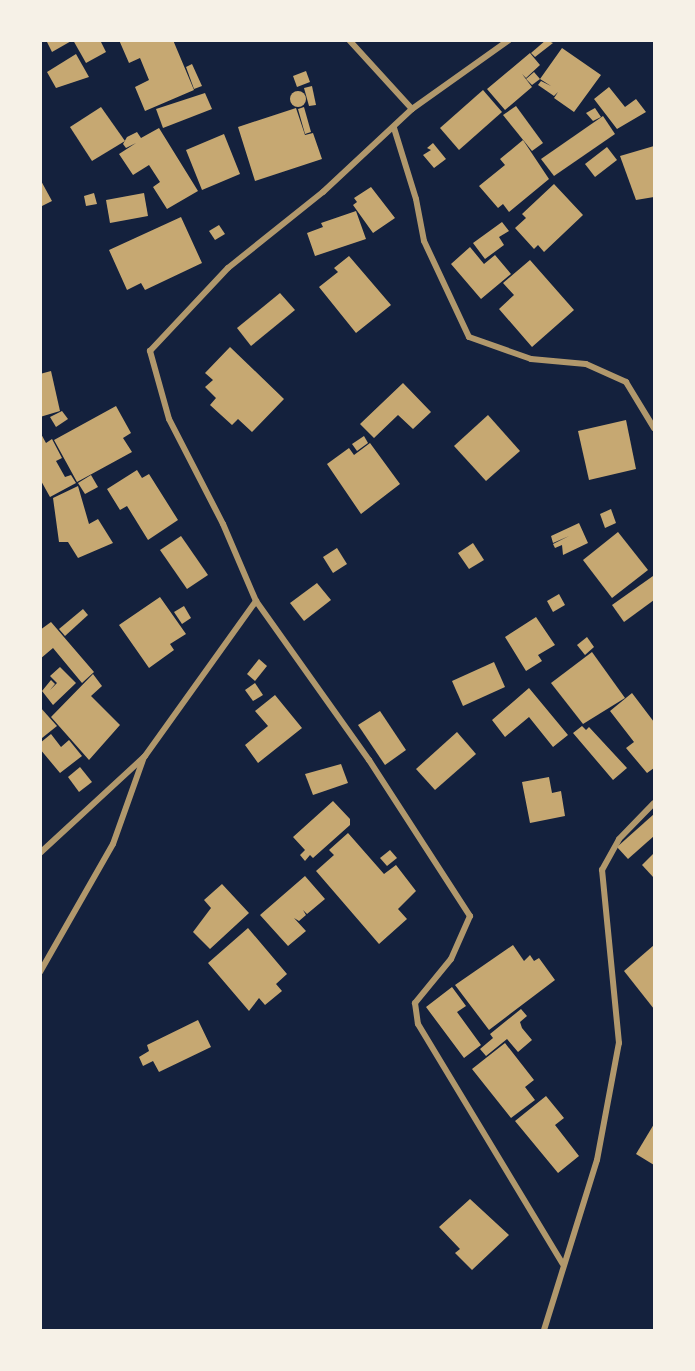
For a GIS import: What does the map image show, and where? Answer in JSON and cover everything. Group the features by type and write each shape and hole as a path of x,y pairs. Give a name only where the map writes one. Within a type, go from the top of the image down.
{"street":[{"path":"349,40 412,109"},
{"path":"509,40 412,109 394,128 228,268 150,351 169,419 223,524 256,601 369,760 470,916 452,959 415,1003 418,1024 562,1264"},
{"path":"394,128 424,240 469,337 531,359 586,363 626,382 654,428"},
{"path":"40,854 145,756 256,601"},
{"path":"40,972 113,844 145,756"},
{"path":"544,1330 562,1264 597,1160 619,1043 602,870 619,839 654,802"}],"building":[{"path":"46,40 73,40 52,52"},
{"path":"73,40 100,40 106,52 86,63"},
{"path":"119,40 173,40 194,90 145,111 135,87 149,80 140,58 129,63"},
{"path":"546,40 553,43 535,57 531,53"},
{"path":"562,48 601,75 574,112 554,98 558,92 554,96 538,85 541,81 551,86 540,79"},
{"path":"530,53 540,65 526,78 522,74 532,87 505,110 487,89"},
{"path":"76,54 89,77 56,88 47,72"},
{"path":"192,64 202,86 194,89 186,67"},
{"path":"306,71 310,82 297,87 293,76"},
{"path":"534,72 540,79 532,85 526,79"},
{"path":"312,86 316,105 309,106 304,88"},
{"path":"609,87 625,107 636,99 646,112 617,129 594,99"},
{"path":"483,90 502,112 459,150 440,128"},
{"path":"295,91 301,91 306,99 304,105 295,107 290,102 290,96"},
{"path":"205,93 212,109 163,128 156,109"},
{"path":"516,106 543,143 532,151 503,115"},
{"path":"101,107 125,141 92,161 70,127"},
{"path":"304,107 311,132 305,134 298,109"},
{"path":"296,108 305,135 313,133 322,159 255,181 238,127"},
{"path":"595,108 601,117 593,121 586,113"},
{"path":"603,116 615,134 554,176 541,159"},
{"path":"159,128 198,191 167,209 153,187 160,182 149,165 133,175 119,154 136,143 126,148 123,144 127,137 137,132 141,138"},
{"path":"224,134 240,174 202,190 186,150"},
{"path":"523,140 549,179 509,212 503,204 498,208 479,186 505,165 500,159"},
{"path":"433,143 446,159 434,168 423,155 431,150 427,148"},
{"path":"654,146 654,197 636,200 620,156"},
{"path":"607,147 617,160 595,177 585,164"},
{"path":"40,179 52,201 40,207"},
{"path":"554,184 583,215 544,252 538,245 534,249 515,228 526,218 522,214"},
{"path":"371,187 395,218 373,233 353,205 357,202 354,198"},
{"path":"94,193 97,204 86,206 84,196"},
{"path":"144,193 148,216 110,223 106,200"},
{"path":"356,211 366,239 315,256 307,233 323,227 321,223"},
{"path":"181,217 202,263 145,290 141,283 127,290 109,250"},
{"path":"502,222 509,231 499,237 504,245 485,259 473,243"},
{"path":"219,225 225,234 215,240 209,231"},
{"path":"470,247 484,264 495,255 511,274 481,299 451,264"},
{"path":"349,256 391,305 356,333 319,287 338,272 334,268"},
{"path":"530,260 574,310 532,347 499,309 514,295 503,283"},
{"path":"280,293 295,310 251,346 237,328"},
{"path":"230,347 284,399 252,432 238,419 232,425 210,405 216,398 205,387 213,380 205,373"},
{"path":"51,371 60,411 40,417 40,374"},
{"path":"403,383 431,412 413,429 398,415 374,438 360,424"},
{"path":"116,406 131,433 123,438 132,452 77,482 54,440"},
{"path":"62,411 68,419 56,427 50,417"},
{"path":"488,415 520,451 486,481 454,446"},
{"path":"626,420 636,469 589,480 578,431"},
{"path":"40,432 46,443 52,439 62,458 56,461 65,477 71,475 76,483 50,497 40,479"},
{"path":"364,436 368,443 357,451 352,444"},
{"path":"370,443 400,484 361,514 327,464 349,448 354,455"},
{"path":"137,470 142,478 149,474 178,520 148,540 127,506 120,510 107,489"},
{"path":"91,475 98,487 85,494 78,483"},
{"path":"78,486 89,524 98,519 113,543 78,558 68,542 59,542 53,498"},
{"path":"611,509 616,523 605,528 600,514"},
{"path":"579,523 588,543 563,555 562,545 555,548 553,544 569,536 553,543 551,536"},
{"path":"618,532 648,570 612,598 583,560"},
{"path":"181,536 208,575 187,589 160,550"},
{"path":"473,543 484,560 469,569 458,553"},
{"path":"337,548 347,564 333,573 323,557"},
{"path":"653,576 654,600 624,622 612,605"},
{"path":"317,583 331,600 304,621 290,603"},
{"path":"559,594 565,605 553,612 547,601"},
{"path":"160,597 186,634 170,644 174,650 149,668 119,625"},
{"path":"184,606 191,618 182,624 174,612"},
{"path":"83,609 88,615 65,636 59,629"},
{"path":"536,617 555,645 538,655 542,661 526,671 505,637"},
{"path":"51,622 94,672 82,683 53,648 40,659 40,630"},
{"path":"587,637 594,647 585,655 577,645"},
{"path":"592,652 625,698 583,724 551,683"},
{"path":"259,659 267,666 255,681 247,674"},
{"path":"494,662 505,687 463,706 452,681"},
{"path":"60,667 76,683 53,705 42,691 51,680 55,684 50,690 57,683 50,676"},
{"path":"93,674 102,686 91,696 120,725 89,760 51,717"},
{"path":"255,683 263,695 253,701 245,690"},
{"path":"529,688 568,735 553,747 529,717 505,737 492,720"},
{"path":"632,693 654,722 654,768 647,773 626,748 634,742 610,711"},
{"path":"275,695 302,728 258,763 245,745 268,726 255,711"},
{"path":"40,707 57,726 42,738 40,737"},
{"path":"380,711 406,750 385,765 358,725"},
{"path":"582,726 586,730 589,727 627,768 613,780 573,733"},
{"path":"457,732 476,754 435,790 416,769"},
{"path":"51,734 61,747 69,740 82,756 60,773 40,749 40,743"},
{"path":"341,764 348,783 313,795 305,774"},
{"path":"80,767 92,782 79,792 68,777"},
{"path":"549,777 552,793 561,791 565,816 530,823 522,782"},
{"path":"333,801 350,819 350,825 313,858 310,855 305,861 300,855 305,850 293,837"},
{"path":"654,814 654,836 628,859 617,847"},
{"path":"348,833 384,874 396,865 416,891 398,909 407,919 379,944 316,871 334,855 329,850"},
{"path":"390,850 397,858 387,866 380,858"},
{"path":"654,853 654,878 642,865"},
{"path":"305,876 325,899 307,914 303,910 306,915 299,921 294,918 306,931 288,946 260,915"},
{"path":"222,884 249,913 210,949 193,932 211,908 204,900"},
{"path":"248,928 287,974 276,984 282,991 265,1005 259,998 249,1011 208,963"},
{"path":"513,945 524,961 530,955 534,961 539,958 555,980 489,1030 455,985"},
{"path":"654,945 654,1009 624,971"},
{"path":"452,987 466,1006 457,1012 481,1045 464,1058 426,1007"},
{"path":"521,1009 527,1016 520,1022 522,1028 532,1040 518,1052 507,1039 486,1056 480,1049 493,1038 490,1034"},
{"path":"198,1020 211,1047 159,1072 153,1061 143,1066 139,1057 149,1051 147,1045"},
{"path":"505,1043 534,1080 525,1087 535,1100 511,1118 472,1069"},
{"path":"546,1096 564,1118 555,1125 579,1156 558,1173 515,1121"},
{"path":"654,1124 654,1165 636,1154"},
{"path":"470,1199 509,1235 472,1270 455,1253 460,1249 439,1227"}]}
